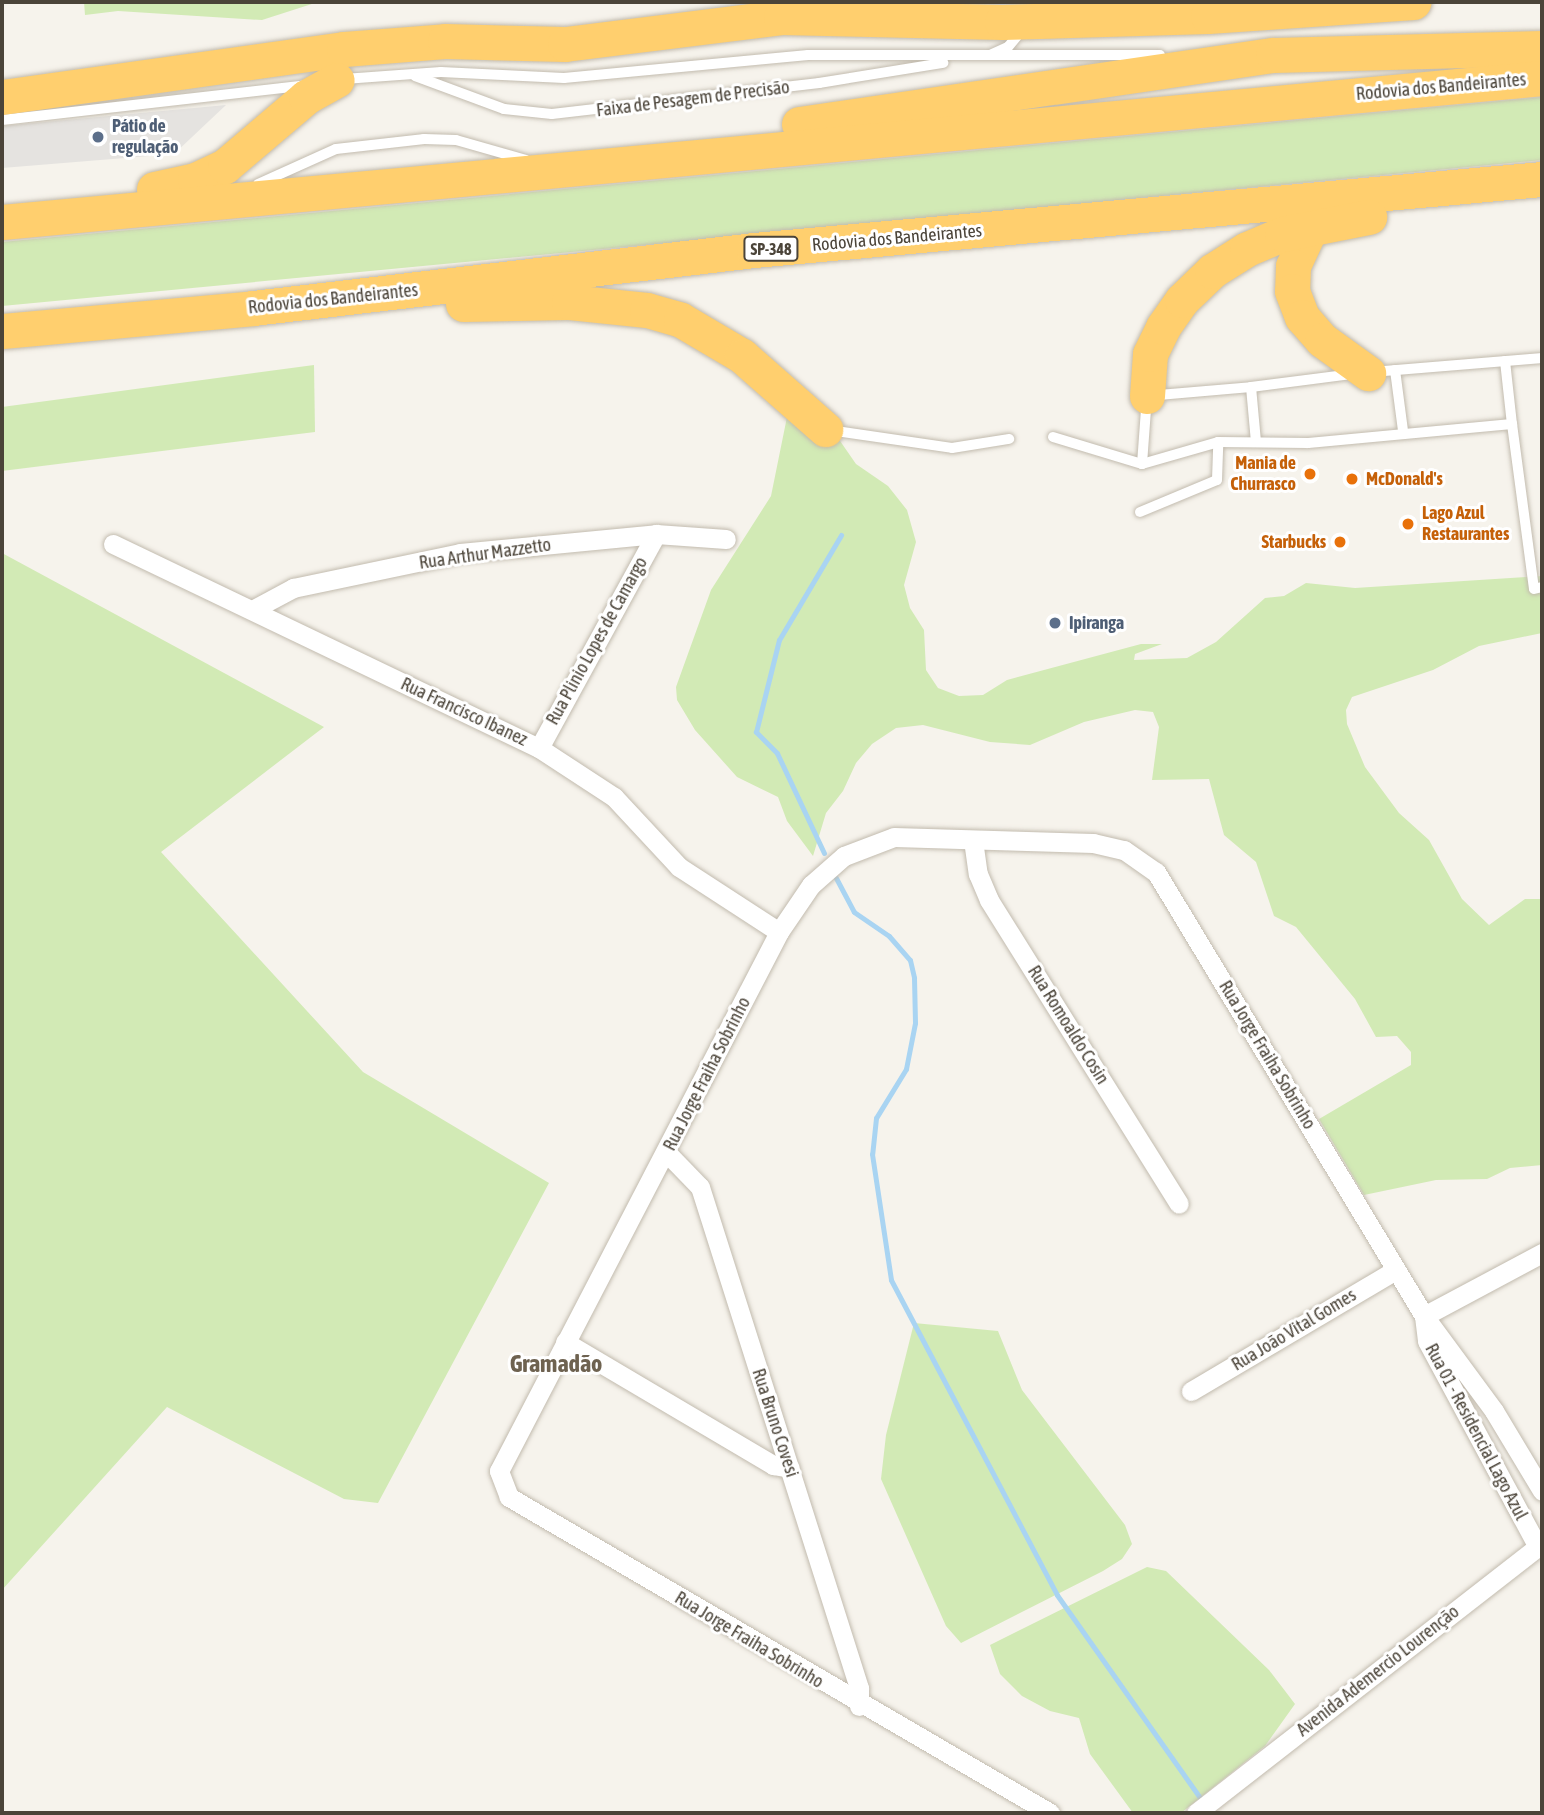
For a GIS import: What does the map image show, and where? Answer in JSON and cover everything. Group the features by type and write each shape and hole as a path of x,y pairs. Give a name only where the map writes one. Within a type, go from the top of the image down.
{"highway":[{"path":"2,97 344,48 445,41 565,44 710,23 813,15 1208,16 1414,2"},
{"path":"561,169 766,130 1273,55 1542,48"},
{"name":"Rodovia dos Bandeirantes","path":"2,220 1542,78"},
{"path":"2,220 195,180 239,157 306,97 337,80"},
{"path":"1147,396 1150,354 1182,300 1212,271 1247,248 1311,227 1457,203 1532,180"},
{"name":"Rodovia dos Bandeirantes","path":"2,331 253,308 754,250 1532,180"},
{"path":"1311,227 1293,266 1292,291 1302,317 1322,340 1382,372"},
{"path":"253,308 569,302 647,310 713,335 825,429"}],"street":[{"name":"Rua Arthur Mazzetto","path":"252,610 293,588 460,553 656,534 726,539"},
{"name":"Rua Plinio Lopes de Camargo","path":"539,748 656,534"},
{"name":"Rua Francisco Ibanez","path":"113,544 539,748 614,797 679,867 779,932"},
{"name":"Rua Jorge Fraiha Sobrinho","path":"1050,1813 859,1706 509,1497 499,1471 667,1153 779,932 811,884 856,849 894,837 1109,845 1138,858 1156,872 1424,1316"},
{"name":"Rua Romoaldo Cosin","path":"973,840 989,900 1179,1204"},
{"name":"Rua Bruno Covesi","path":"667,1153 700,1187 859,1688 859,1706"},
{"path":"1424,1316 1542,1253"},
{"name":"Rua João Vital Gomes","path":"1191,1391 1396,1270"},
{"name":"Rua 01 - Residencial Lago Azul","path":"1424,1316 1494,1411 1542,1491"},
{"name":"Rua 01 - Residencial Lago Azul","path":"1424,1316 1427,1341 1540,1545"},
{"path":"565,1342 773,1465 790,1468"},
{"name":"Avenida Ademercio Lourenção","path":"1196,1813 1540,1545"}],"lane":[{"path":"710,23 770,5"},
{"path":"987,57 1015,41 1028,15"},
{"name":"Faixa de Pesagem de Precisão","path":"2,120 246,95 337,80 403,74 564,78 767,57 1273,55"},
{"name":"Faixa de Pesagem de Precisão","path":"403,74 505,109 552,114 819,83 987,57"},
{"path":"1142,464 1147,396 1542,358"},
{"path":"1505,361 1534,589 1542,587"},
{"path":"1382,372 1403,431"},
{"path":"1251,387 1256,442"},
{"path":"1053,437 1142,464 1217,442 1308,443 1403,431 1512,424"},
{"path":"825,429 952,448 1009,439"},
{"path":"1140,512 1217,480 1217,442"}],"green space":[{"path":"84,2 318,2 262,20 118,11 85,15"},
{"path":"1542,97 1542,160 2,306 2,242"},
{"path":"314,365 315,432 2,471 2,407"},
{"path":"787,417 838,438 856,464 888,486 907,510 916,542 904,585 910,608 924,630 926,670 938,688 959,696 983,695 1007,680 1141,644 1162,644 1135,654 1134,660 1187,658 1216,642 1265,598 1284,596 1306,583 1355,588 1542,576 1542,633 1479,646 1433,670 1352,697 1346,710 1347,724 1365,767 1399,813 1429,840 1462,899 1489,925 1525,899 1542,899 1542,1165 1510,1168 1487,1179 1436,1180 1364,1195 1319,1119 1411,1065 1411,1052 1397,1036 1376,1037 1355,999 1296,927 1274,916 1256,862 1224,835 1209,779 1152,780 1159,727 1153,712 1135,710 1084,722 1030,745 990,742 923,725 896,728 872,744 856,763 843,791 826,813 813,856 787,821 778,797 737,777 695,730 677,700 676,687 711,590 771,496"},
{"path":"2,553 324,727 161,852 363,1072 549,1183 378,1503 344,1499 167,1407 2,1590"},
{"path":"914,1323 998,1331 1022,1390 1125,1525 1132,1544 1122,1559 1103,1571 961,1643 946,1626 881,1479 886,1435"},
{"path":"1147,1567 1166,1571 1269,1670 1295,1704 1265,1746 1181,1813 1133,1813 1090,1754 1079,1718 1050,1711 1022,1696 1000,1674 990,1645"}],"shaded area":[{"name":"Pátio de regulação","path":"226,105 174,154 2,168 2,126"}],"waterway":[{"path":"824,853 777,753 756,732 779,640 841,535"},
{"path":"836,878 854,912 889,936 910,960 914,978 915,1023 906,1069 876,1118 872,1154 891,1280 1057,1595 1203,1802"}],"place":[{"name":"Pátio de regulação","path":"98,137"},
{"name":"Mania de Churrasco","path":"1310,474"},
{"name":"McDonald's","path":"1352,479"},
{"name":"Lago Azul Restaurantes","path":"1408,524"},
{"name":"Starbucks","path":"1340,542"},
{"name":"Ipiranga","path":"1055,623"}],"district":[{"name":"Gramadão","path":"556,1364"}]}
